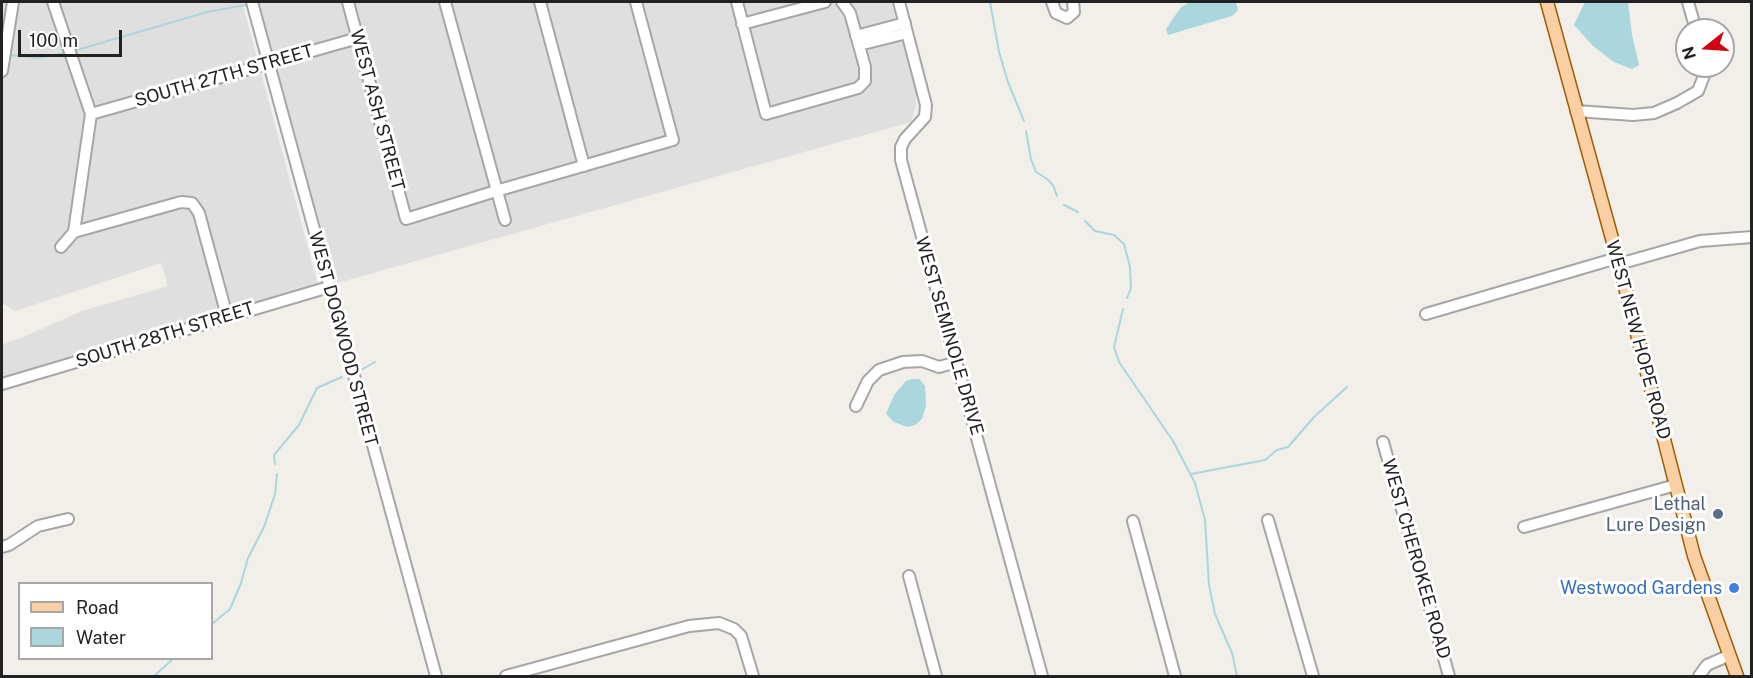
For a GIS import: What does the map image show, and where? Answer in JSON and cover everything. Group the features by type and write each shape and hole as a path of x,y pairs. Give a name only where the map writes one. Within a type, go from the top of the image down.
{"main road":[{"name":"WEST NEW HOPE ROAD","path":"1547,2 1618,261 1694,556 1737,676"}],"street":[{"path":"2,2 14,2 2,71"},
{"path":"53,2 91,114 74,232 61,247"},
{"name":"WEST DOGWOOD STREET","path":"252,2 436,676"},
{"name":"WEST ASH STREET","path":"348,2 406,219 496,191"},
{"path":"445,2 505,220"},
{"path":"540,2 584,165"},
{"path":"496,191 673,140 636,2"},
{"path":"737,2 766,114 858,88 865,81 865,67 858,40 850,13 842,2"},
{"path":"742,24 825,2"},
{"name":"WEST SEMINOLE DRIVE","path":"899,2 926,105 925,117 905,139 901,147 901,160 1042,676"},
{"path":"1052,2 1056,13 1066,18 1074,12 1073,2"},
{"path":"1688,2 1693,18"},
{"path":"858,40 906,28"},
{"name":"SOUTH 27TH STREET","path":"91,114 358,38"},
{"path":"1576,111 1632,116 1654,113 1677,104 1698,91 1703,78"},
{"path":"74,232 181,202 192,203 199,213 227,316"},
{"path":"1426,314 1618,261 1700,242 1752,237"},
{"name":"SOUTH 28TH STREET","path":"2,384 329,287"},
{"path":"856,406 868,381 879,370 903,362 922,361 939,367 957,362"},
{"name":"WEST CHEROKEE ROAD","path":"1383,442 1449,676"},
{"path":"1524,527 1676,485"},
{"path":"2,547 38,526 68,519"},
{"path":"1268,520 1312,676"},
{"path":"1132,521 1175,676"},
{"path":"909,576 936,676"},
{"path":"507,676 689,626 719,623 734,629 741,636 753,676"},
{"path":"1699,676 1707,664 1728,656"}],"shaded area":[{"path":"2,2 242,2 318,285 2,379 2,344 82,311 168,286 161,263 15,311 2,303"},
{"path":"258,2 891,2 916,91 916,105 911,122 334,284"}],"water":[{"path":"1191,2 1236,2 1238,10 1232,16 1168,35 1166,29 1181,7"},
{"path":"1585,2 1628,2 1639,65 1632,69 1614,62 1593,46 1574,25"},
{"path":"919,379 925,386 926,406 922,419 915,425 907,427 894,422 886,414 894,395 906,381"}],"waterway":[{"path":"990,2 999,52 1024,121"},
{"path":"77,50 207,12 246,5"},
{"path":"10,55 38,58 66,53"},
{"path":"1026,131 1036,172 1053,185 1057,196"},
{"path":"1064,205 1078,212"},
{"path":"1085,221 1095,231 1114,235 1124,244 1130,267 1131,288 1127,298"},
{"path":"1123,309 1114,347 1119,362 1173,441 1195,483 1205,520 1209,585 1215,614 1232,653 1237,676"},
{"path":"361,370 375,362"},
{"path":"275,464 274,455 299,425 317,388 342,377"},
{"path":"1191,474 1265,460 1277,450 1288,447 1314,417 1347,387"},
{"path":"213,623 230,609 248,558 264,527 275,494 277,474"},
{"path":"154,676 172,660"}],"place":[{"name":"Lethal Lure Design","path":"1718,514"},
{"name":"Westwood Gardens","path":"1734,588"}]}
